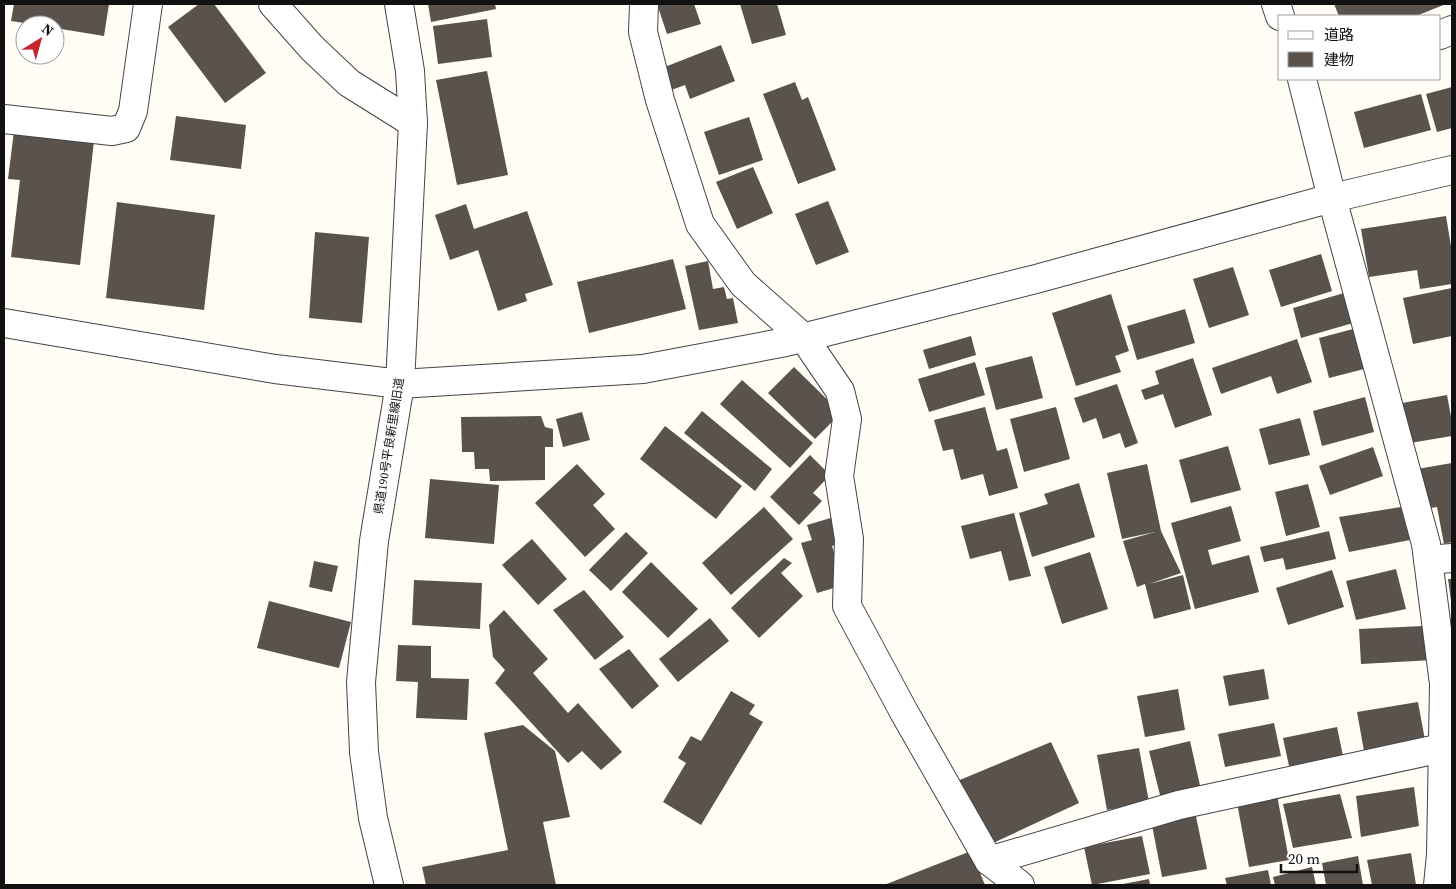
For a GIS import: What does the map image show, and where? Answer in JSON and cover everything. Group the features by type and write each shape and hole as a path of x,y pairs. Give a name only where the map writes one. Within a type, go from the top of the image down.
{"street":[{"path":"4,119 112,132 126,128 133,111 148,4"},
{"path":"273,4 312,48 349,83 413,123"},
{"name":"県道190号平良新里線旧道","path":"389,885 373,818 364,752 361,682 374,541 400,384 413,123 410,71 399,4"},
{"path":"644,4 644,32 660,100 700,224 743,284 804,338 840,392 847,419 839,476 849,539 847,606 904,712 989,860 1020,885"},
{"path":"1306,80 1332,198 1423,535 1440,559 1444,684 1442,855 1438,885"},
{"path":"4,323 275,369 400,384 643,369 804,338 1036,279 1332,198 1452,170"},
{"path":"989,860 1178,804 1442,748"}],"building":[{"path":"14,4 109,4 104,36 65,30 65,15 15,15 15,22 11,21"},
{"path":"199,4 214,4 266,73 225,103 168,27"},
{"path":"428,4 495,4 496,9 431,22"},
{"path":"657,4 694,4 701,24 667,34"},
{"path":"740,4 777,4 786,35 752,44"},
{"path":"1334,4 1446,4 1418,15 1339,15"},
{"path":"487,19 492,57 438,64 433,26"},
{"path":"721,45 735,81 690,99 685,85 666,92 657,70"},
{"path":"487,71 508,175 457,185 436,80"},
{"path":"795,82 802,100 808,97 836,170 798,184 763,94"},
{"path":"1452,87 1452,128 1437,132 1426,94"},
{"path":"1421,94 1431,130 1364,148 1354,112"},
{"path":"176,116 246,125 241,169 170,160"},
{"path":"749,117 763,160 719,175 704,132"},
{"path":"14,131 94,141 80,265 11,257 20,180 8,179"},
{"path":"753,167 773,213 737,229 716,182"},
{"path":"828,201 849,252 816,265 795,214"},
{"path":"117,202 215,215 204,310 106,298"},
{"path":"466,204 474,229 527,211 553,285 525,294 527,301 498,311 478,250 450,260 435,215"},
{"path":"1446,216 1452,252 1452,284 1420,289 1417,270 1369,277 1361,229"},
{"path":"315,232 369,237 362,323 309,318"},
{"path":"1321,254 1332,291 1281,307 1269,270"},
{"path":"673,259 686,309 589,333 577,282"},
{"path":"708,261 713,289 724,287 727,299 733,298 738,323 699,330 685,266"},
{"path":"1233,267 1249,315 1209,328 1193,279"},
{"path":"1452,288 1452,336 1413,344 1403,298"},
{"path":"1344,293 1353,323 1301,338 1293,308"},
{"path":"1111,294 1129,351 1115,356 1121,372 1076,386 1052,313"},
{"path":"1185,309 1195,343 1137,360 1127,326"},
{"path":"1357,328 1368,368 1329,378 1319,338"},
{"path":"971,336 976,355 929,369 923,350"},
{"path":"1297,339 1312,382 1277,394 1271,376 1221,394 1212,368"},
{"path":"1032,356 1043,398 996,410 985,368"},
{"path":"1193,358 1212,415 1175,428 1163,394 1145,400 1141,390 1159,384 1155,371"},
{"path":"975,362 985,395 929,412 918,379"},
{"path":"794,367 841,413 815,439 768,393"},
{"path":"742,380 813,443 790,468 720,404"},
{"path":"1117,384 1138,443 1125,448 1120,433 1103,439 1096,418 1083,423 1074,398"},
{"path":"1447,395 1452,422 1452,436 1410,443 1402,403"},
{"path":"1365,397 1374,432 1322,446 1313,411"},
{"path":"985,407 997,451 1007,448 1018,488 989,496 983,474 961,480 953,449 943,451 934,420"},
{"path":"1056,407 1070,459 1024,472 1010,419"},
{"path":"702,411 772,469 755,491 684,433"},
{"path":"582,412 590,440 563,447 556,419"},
{"path":"541,416 545,427 553,429 553,447 545,447 545,480 490,481 489,469 475,469 474,452 462,452 461,417"},
{"path":"1300,418 1310,455 1269,465 1259,429"},
{"path":"665,426 742,486 716,519 640,459"},
{"path":"1228,446 1241,490 1191,503 1179,460"},
{"path":"1373,447 1383,476 1330,495 1319,466"},
{"path":"810,455 830,475 813,493 822,501 799,525 770,497"},
{"path":"1452,463 1452,542 1444,544 1437,507 1424,509 1417,469"},
{"path":"577,464 605,494 593,505 615,529 585,557 535,503"},
{"path":"1147,464 1161,531 1181,573 1149,584 1183,575 1191,609 1154,619 1145,584 1137,587 1123,541 1155,532 1122,539 1107,473"},
{"path":"430,479 499,485 494,544 425,538"},
{"path":"1079,483 1095,537 1032,557 1019,513 1048,504 1044,494"},
{"path":"1308,484 1320,527 1286,536 1275,492"},
{"path":"1231,506 1241,541 1208,550 1212,565 1249,555 1259,592 1195,609 1171,523"},
{"path":"764,507 793,539 731,595 702,563"},
{"path":"1401,507 1410,540 1349,552 1339,517"},
{"path":"1014,513 1031,576 1009,581 1001,551 970,559 961,526"},
{"path":"834,517 843,543 832,546 844,585 817,593 801,543 812,540 807,525"},
{"path":"1329,531 1336,559 1286,570 1283,558 1264,562 1260,547"},
{"path":"626,532 648,553 611,591 589,570"},
{"path":"532,539 567,579 538,605 502,565"},
{"path":"1090,552 1108,609 1062,624 1044,567"},
{"path":"784,558 792,563 781,573 803,596 759,638 731,608"},
{"path":"314,561 338,566 332,592 309,587"},
{"path":"651,562 698,609 668,638 622,592"},
{"path":"1396,569 1406,609 1356,620 1346,581"},
{"path":"1332,570 1344,607 1288,625 1276,588"},
{"path":"1448,579 1452,579 1452,601 1451,601"},
{"path":"414,580 482,583 480,629 412,625"},
{"path":"584,590 624,637 595,660 553,610"},
{"path":"269,601 351,622 339,668 257,648"},
{"path":"504,610 548,659 533,673 568,713 578,703 622,752 601,770 582,751 568,763 495,683 505,670 493,657 489,625"},
{"path":"710,618 729,641 678,682 659,659"},
{"path":"1423,626 1433,660 1361,664 1359,629"},
{"path":"398,645 431,646 431,678 469,679 467,720 416,718 418,682 396,681"},
{"path":"629,649 659,686 632,709 599,669"},
{"path":"1264,669 1269,699 1229,706 1223,676"},
{"path":"1178,689 1185,730 1145,737 1137,696"},
{"path":"731,691 755,705 749,714 763,722 701,825 663,802 686,763 678,758 691,736 701,741"},
{"path":"1418,702 1425,740 1364,751 1357,712"},
{"path":"1274,723 1281,756 1225,767 1218,734"},
{"path":"523,725 555,751 570,817 543,822 556,885 426,885 422,867 508,850 484,733"},
{"path":"1337,727 1343,756 1289,766 1283,738"},
{"path":"1190,741 1201,790 1161,799 1149,751"},
{"path":"1051,742 1079,803 991,844 955,782"},
{"path":"1139,748 1149,802 1107,810 1097,755"},
{"path":"1414,787 1419,826 1361,837 1356,796"},
{"path":"1340,794 1352,838 1293,848 1283,804"},
{"path":"1277,795 1289,860 1249,867 1237,803"},
{"path":"1195,812 1207,869 1162,877 1151,820"},
{"path":"1142,836 1150,874 1092,885 1084,847"},
{"path":"971,851 985,885 884,885"},
{"path":"1411,853 1416,885 1372,885 1367,860"},
{"path":"1358,856 1363,885 1326,885 1322,863"},
{"path":"1312,867 1316,885 1275,885 1273,877"},
{"path":"1268,870 1271,885 1227,885 1225,878"},
{"path":"1149,879 1150,885 1123,885 1123,884"}]}
